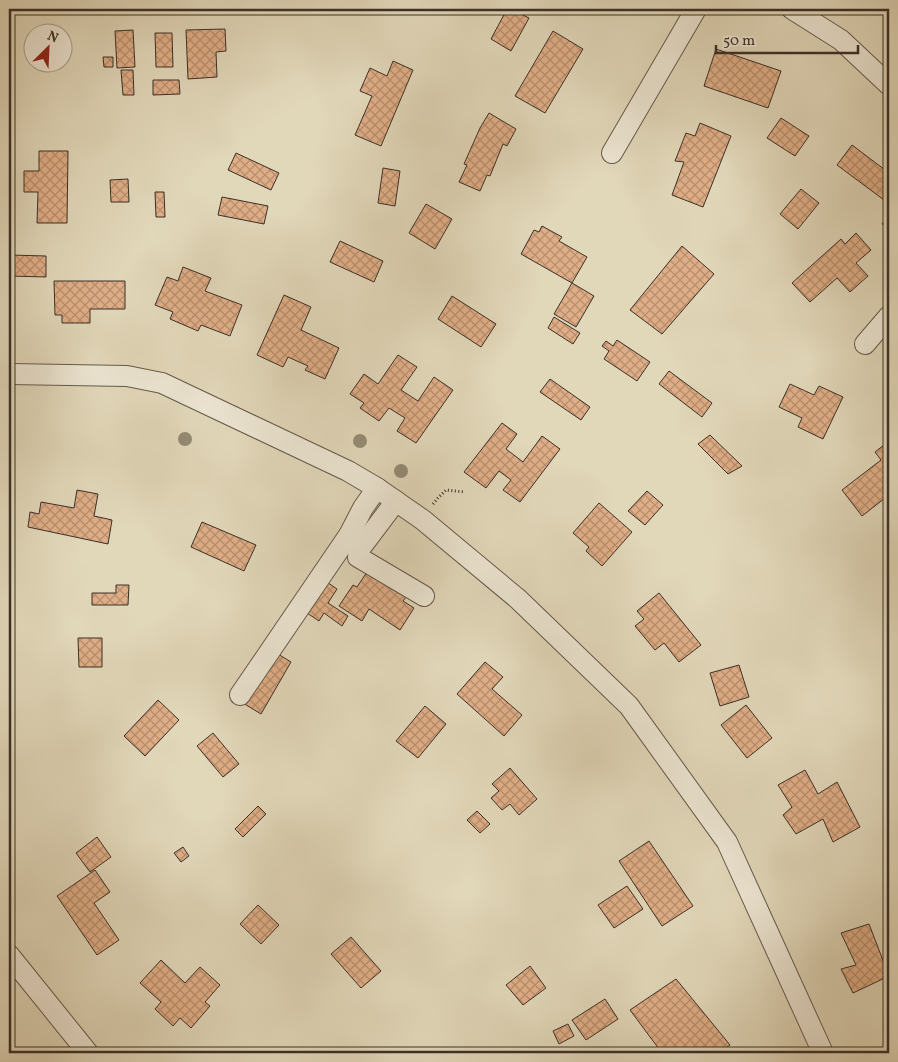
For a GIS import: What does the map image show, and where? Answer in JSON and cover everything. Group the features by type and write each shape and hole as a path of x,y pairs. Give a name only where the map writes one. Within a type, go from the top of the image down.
{"street":[{"path":"612,153 696,9"},
{"path":"792,9 841,40 889,85"},
{"path":"865,344 889,316"},
{"path":"9,374 127,376 162,383 348,471 377,488 423,520 518,599 629,706 727,842 823,1053"},
{"path":"240,695 349,536 363,508 377,488"},
{"path":"396,501 359,550 358,557 424,596"},
{"path":"9,955 88,1053"}],"path":[{"path":"423,520 446,490 464,492"}],"building":[{"path":"41,9 66,9 66,11 41,11"},
{"path":"507,9 511,9 529,18 511,51 491,39"},
{"path":"225,29 226,51 216,52 217,77 188,79 186,30"},
{"path":"133,30 135,67 117,68 115,31"},
{"path":"553,31 583,49 545,113 515,96"},
{"path":"155,33 172,33 173,67 156,67"},
{"path":"716,49 781,71 768,108 704,86"},
{"path":"103,57 113,57 113,67 104,67"},
{"path":"393,61 413,70 381,146 355,135 372,96 360,91 370,68 387,76"},
{"path":"121,70 133,70 134,95 123,95"},
{"path":"153,80 179,80 180,94 153,95"},
{"path":"489,113 516,129 507,146 503,144 490,176 487,175 480,191 459,182 467,165 464,164"},
{"path":"781,118 809,136 795,156 767,138"},
{"path":"700,123 731,136 703,207 672,195 684,162 675,161 686,133 695,136"},
{"path":"852,145 889,173 889,192 884,200 837,165"},
{"path":"39,151 68,151 67,223 37,223 38,192 24,192 24,171 39,171"},
{"path":"236,153 279,173 271,190 228,170"},
{"path":"383,168 400,171 395,206 378,203"},
{"path":"128,179 129,202 111,202 110,180"},
{"path":"801,189 819,203 798,229 780,214"},
{"path":"155,192 164,192 165,217 156,217"},
{"path":"222,197 268,206 264,224 218,215"},
{"path":"426,204 452,219 435,249 409,233"},
{"path":"889,214 889,229 882,224"},
{"path":"542,226 562,237 559,241 587,257 572,283 521,254 534,230 539,232"},
{"path":"856,233 871,250 856,263 868,276 850,292 837,278 810,302 792,283 841,239 845,244"},
{"path":"340,241 383,261 374,282 330,262"},
{"path":"682,246 714,274 662,334 630,310"},
{"path":"9,255 46,256 46,277 9,276"},
{"path":"183,267 211,278 205,291 242,305 230,336 201,325 198,331 170,319 173,312 155,305 167,277 178,281"},
{"path":"54,281 125,281 125,309 90,309 90,323 62,323 62,315 55,315"},
{"path":"572,283 594,296 576,327 554,314"},
{"path":"284,295 311,307 301,330 339,348 325,379 305,370 308,366 288,357 283,367 257,355"},
{"path":"452,296 496,324 481,347 438,319"},
{"path":"554,317 580,333 573,344 548,328"},
{"path":"617,340 650,362 637,381 604,359 609,351 602,346 606,341 613,346"},
{"path":"398,355 417,367 401,390 418,401 434,377 453,390 416,443 397,431 405,418 389,408 379,421 360,408 364,403 350,394 364,374 378,384"},
{"path":"669,371 712,403 702,417 659,384"},
{"path":"550,379 590,407 581,420 540,392"},
{"path":"790,384 814,395 819,386 843,397 823,439 798,427 802,418 779,407"},
{"path":"502,423 517,434 506,449 523,462 542,436 560,449 520,502 503,490 511,480 499,471 486,488 464,472"},
{"path":"710,435 742,466 728,474 698,444"},
{"path":"889,441 889,495 862,516 842,490 881,460 875,452"},
{"path":"77,490 98,494 94,516 112,520 108,544 28,527 30,512 39,514 41,502 74,508"},
{"path":"647,491 663,505 645,525 628,511"},
{"path":"599,503 632,532 602,566 586,551 589,547 573,533"},
{"path":"202,522 256,545 244,571 191,547"},
{"path":"367,572 406,597 403,601 414,608 400,630 369,609 362,621 339,606 353,585 357,587"},
{"path":"321,578 337,589 328,603 348,616 342,626 324,613 319,621 301,609"},
{"path":"116,585 129,585 128,605 92,605 92,593 116,593"},
{"path":"659,593 701,645 679,662 664,643 655,650 635,626 644,619 637,611"},
{"path":"78,638 102,638 102,667 79,667"},
{"path":"273,651 291,662 261,714 243,703"},
{"path":"485,662 503,677 492,689 522,715 504,736 457,694"},
{"path":"739,665 749,697 720,706 710,673"},
{"path":"158,700 179,720 145,756 124,736"},
{"path":"746,705 772,738 747,758 721,725"},
{"path":"425,706 446,724 418,758 396,741"},
{"path":"213,733 239,764 223,777 197,746"},
{"path":"510,768 537,799 519,815 510,804 502,810 491,798 499,791 492,784"},
{"path":"805,770 818,794 837,782 860,827 833,842 823,819 796,834 783,815 792,807 778,785"},
{"path":"258,806 266,814 243,837 235,829"},
{"path":"477,811 490,824 480,833 467,820"},
{"path":"97,837 111,857 90,872 76,853"},
{"path":"649,841 693,906 662,926 619,861"},
{"path":"183,847 189,856 181,862 174,853"},
{"path":"95,870 110,892 94,903 119,940 97,955 57,896"},
{"path":"627,886 643,909 614,928 598,905"},
{"path":"258,905 279,925 261,944 240,924"},
{"path":"869,924 889,976 853,993 841,969 856,965 841,933"},
{"path":"351,937 381,971 361,988 331,954"},
{"path":"161,960 185,983 200,967 220,985 205,1002 210,1006 191,1028 180,1018 173,1026 155,1009 161,1002 140,983"},
{"path":"530,966 546,988 523,1005 506,985"},
{"path":"676,979 730,1045 718,1053 662,1053 630,1010"},
{"path":"605,999 618,1019 586,1040 572,1020"},
{"path":"568,1024 574,1036 559,1044 553,1031"}]}
